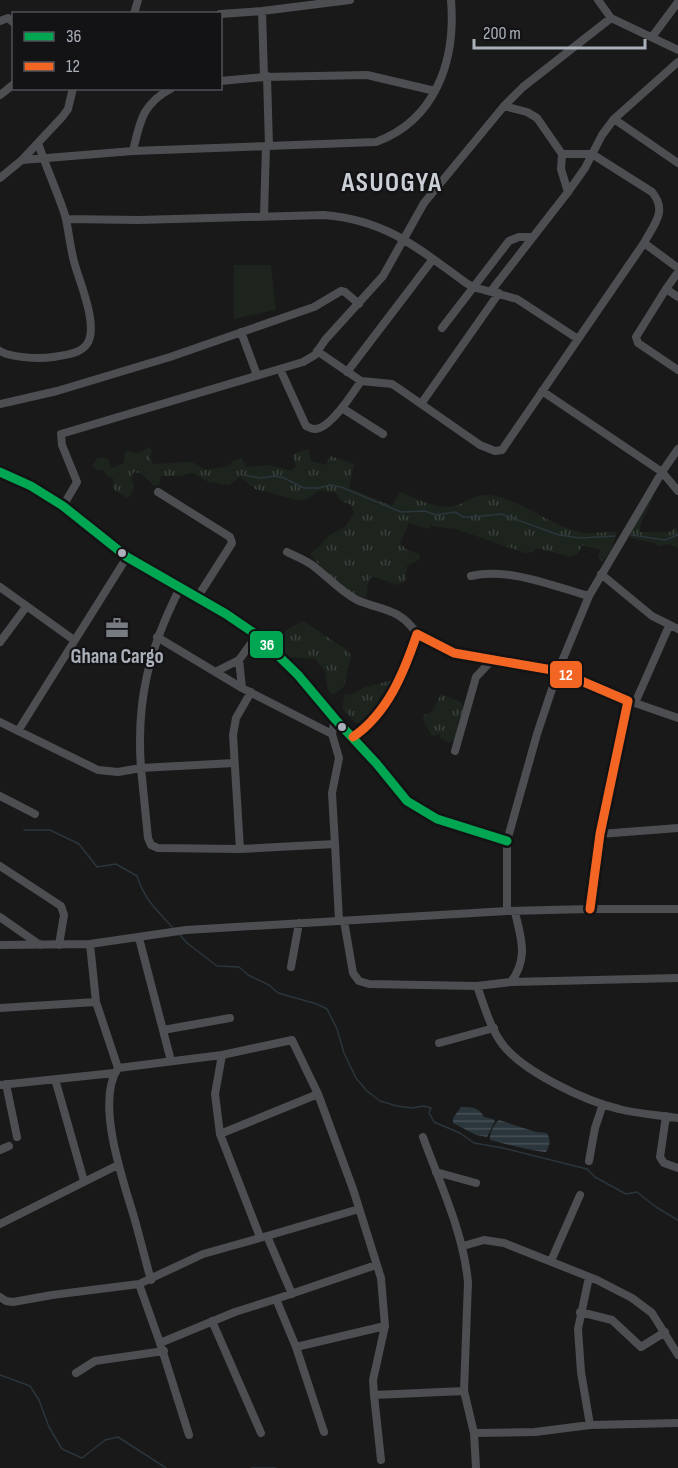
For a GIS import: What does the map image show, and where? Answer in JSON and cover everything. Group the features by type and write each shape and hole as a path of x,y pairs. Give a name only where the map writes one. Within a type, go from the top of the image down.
{"street":[{"path":"222,14 350,0"},
{"path":"22,160 133,151 376,142 395,135 419,114 444,76 449,55 452,0"},
{"path":"598,0 606,4 611,18 678,50"},
{"path":"652,37 678,2"},
{"path":"262,11 267,146 264,216"},
{"path":"63,506 76,482 62,445 61,434 303,362 315,355 325,340 383,276 424,203 504,106 524,87 611,18"},
{"path":"421,404 533,237 568,192 614,119 678,62"},
{"path":"222,81 265,76 368,75 435,91"},
{"path":"133,151 140,120 148,105 168,90"},
{"path":"0,178 22,160 63,116 68,109 71,92"},
{"path":"504,106 527,112 537,118 562,154 561,169 568,192"},
{"path":"614,119 678,163"},
{"path":"0,351 4,354 33,358 49,357 80,350 88,341 90,331 88,311 74,263 66,219 38,142"},
{"path":"318,351 361,381 392,384 480,445 498,451 502,450 644,243 659,215 660,206 652,192 592,154 562,154"},
{"path":"66,219 347,217 376,225 403,238 473,287 517,299 578,339"},
{"path":"442,328 509,241 519,237 533,237"},
{"path":"644,243 678,270 636,340 678,370"},
{"path":"347,372 433,259"},
{"path":"666,289 678,297"},
{"path":"0,404 57,391 170,357 314,307 340,291 345,292 359,304"},
{"path":"241,332 258,375"},
{"path":"280,369 306,426 311,429 320,428 342,408 361,381"},
{"path":"542,391 662,472 678,491"},
{"path":"342,408 383,434"},
{"path":"511,982 521,966 523,956 511,911 507,841 537,734 558,672 589,596 678,449"},
{"path":"1,474 31,486 63,506 128,557 226,614 257,635 298,675 407,801 420,810 457,826 507,841"},
{"path":"158,492 230,537 232,543 197,598"},
{"path":"287,552 310,563 356,599 401,615 417,633 454,653 558,672 631,702 678,718"},
{"path":"18,731 128,557"},
{"path":"471,576 484,573 505,574 589,596"},
{"path":"601,574 637,605 669,626 678,629"},
{"path":"0,586 74,640"},
{"path":"180,588 158,637 145,680 141,704 141,768 148,838 151,845 158,848 240,849 335,844"},
{"path":"0,642 26,607"},
{"path":"590,909 600,834 631,702 669,626"},
{"path":"353,737 372,722 397,685 417,633"},
{"path":"217,671 239,660 257,635"},
{"path":"158,637 242,688 332,734"},
{"path":"239,660 242,688"},
{"path":"455,751 476,677 491,661"},
{"path":"240,849 234,727 251,692"},
{"path":"334,719 332,734 339,758 332,793 341,921 353,973 359,981 369,984 477,986 511,982 678,978"},
{"path":"0,722 98,770 118,772 141,768 234,763"},
{"path":"0,796 35,814"},
{"path":"600,834 678,828"},
{"path":"0,866 61,906 64,915 59,945"},
{"path":"0,945 90,944 186,930 511,911 678,909"},
{"path":"0,917 41,945"},
{"path":"291,967 299,923"},
{"path":"138,938 171,1061"},
{"path":"90,944 96,1002 116,1071 110,1088 110,1115 118,1165 151,1280"},
{"path":"477,986 503,1044 526,1066 561,1086 603,1104 618,1109 678,1118"},
{"path":"0,1008 96,1002"},
{"path":"163,1030 230,1018"},
{"path":"439,1043 494,1028"},
{"path":"17,1137 3,1084 116,1071 222,1055 292,1040 318,1094 359,1209 383,1289 385,1326 374,1380 381,1460"},
{"path":"222,1055 215,1094 220,1134 264,1237 292,1294"},
{"path":"55,1079 84,1181"},
{"path":"220,1134 318,1094"},
{"path":"589,1161 595,1128 603,1104"},
{"path":"666,1116 660,1157 664,1163 678,1168"},
{"path":"423,1137 463,1246 468,1282 464,1391 474,1433 476,1468"},
{"path":"0,1150 9,1146"},
{"path":"0,1224 118,1165"},
{"path":"436,1172 476,1184"},
{"path":"551,1261 580,1196"},
{"path":"0,1297 13,1302 138,1284 151,1280 203,1254 359,1209"},
{"path":"463,1246 484,1240 504,1243 589,1277 644,1306 652,1313 675,1343 678,1355"},
{"path":"76,1373 95,1361 162,1347 212,1321 376,1265"},
{"path":"589,1277 580,1312 579,1349 590,1425"},
{"path":"138,1284 162,1347 189,1435"},
{"path":"276,1299 296,1347 324,1432"},
{"path":"580,1312 612,1320 641,1347 665,1332"},
{"path":"212,1321 261,1433"},
{"path":"296,1347 385,1326"},
{"path":"374,1395 464,1391"},
{"path":"474,1433 535,1432 590,1425 678,1423"}],"green space":[{"path":"234,265 271,265 276,310 234,319"},
{"path":"150,447 153,464 192,462 205,470 229,466 234,460 242,458 246,467 269,465 292,471 296,466 292,454 309,449 311,461 326,465 330,456 354,464 349,488 392,506 400,492 426,503 447,507 489,495 513,501 568,529 589,533 617,532 610,553 602,561 598,558 600,550 583,545 577,554 571,557 537,548 533,552 525,553 456,529 431,526 429,529 409,523 400,543 407,550 419,554 420,559 407,566 406,581 397,585 372,576 368,583 366,597 358,596 349,593 334,582 310,554 328,536 345,527 354,514 351,505 340,500 336,493 320,490 307,499 297,500 255,489 240,477 229,485 209,482 192,473 181,476 161,476 159,485 154,486 142,474 134,472 131,479 134,485 132,493 127,498 113,489 113,478 108,477 103,470 97,470 92,466 98,458 107,458 112,468 124,463 125,451 137,453"},
{"path":"654,492 641,523 640,532 669,532 677,527 678,548 668,544 659,546 631,538 630,532"},
{"path":"303,621 351,655 344,687 333,695 328,690 325,671 315,659 288,657 277,647 276,641 287,630"},
{"path":"392,680 396,683 384,701 362,722 356,723 342,708 345,694 350,695 363,688"},
{"path":"441,694 461,702 464,707 458,721 456,738 449,743 440,738 440,734 431,735 423,719 424,715 432,712"}],"shaded area":[{"path":"461,1107 474,1108 484,1117 495,1121 487,1137 476,1135 453,1123 453,1118"},
{"path":"499,1120 536,1132 547,1133 550,1143 546,1152 490,1140 492,1129"}],"waterway":[{"path":"244,475 260,478 275,476 304,488 330,485 341,487 401,512 425,511 436,515 455,512 463,517 501,514 559,535 580,538 615,536"},
{"path":"631,535 665,540 678,535"},
{"path":"24,830 50,830 79,844 97,867 116,864 137,876 148,899 174,929"},
{"path":"180,935 217,966 239,967 278,993 327,1009 356,1078 380,1101 397,1106 431,1108 429,1113 434,1122 460,1133 474,1143 587,1169 595,1177 626,1194 637,1192 678,1220"},
{"path":"0,1375 30,1386 62,1449 82,1458 105,1440 118,1437 166,1468"},
{"path":"251,1468 276,1468"}],"transit line":[{"name":"36","path":"0,472 31,486 63,506 127,557 226,614 257,635 298,675 407,801 437,819 507,841"},
{"name":"12","path":"353,737 376,716 385,704 400,677 417,634 454,653 558,671 628,701 600,834 590,909"}],"place":[{"name":"Ghana Cargo","path":"117,628"}],"district":[{"name":"ASUOGYA","path":"392,182"}]}
